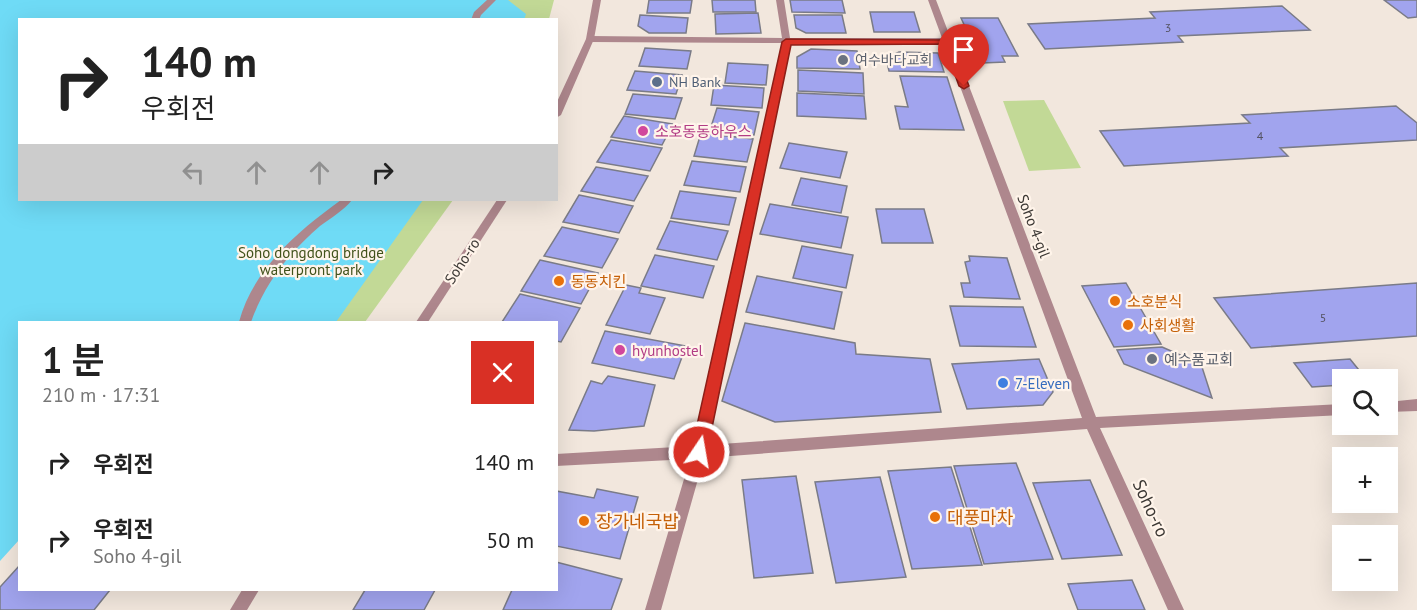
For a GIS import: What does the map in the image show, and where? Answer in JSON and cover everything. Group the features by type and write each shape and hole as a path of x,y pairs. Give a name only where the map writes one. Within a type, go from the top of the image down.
{"street":[{"path":"476,18 492,0"},
{"path":"558,111 590,39 597,0"},
{"path":"653,610 699,452 786,42 780,0"},
{"name":"Soho 4-gil","path":"932,0 1091,423"},
{"path":"590,39 947,42"},
{"path":"245,321 251,301 282,256 323,217 346,201"},
{"name":"Soho-ro","path":"423,321 501,201"},
{"path":"1398,406 1417,405"},
{"path":"558,460 699,452 1091,423 1332,410"},
{"name":"Soho-ro","path":"1091,423 1176,610"},
{"path":"238,610 249,591"}],"green space":[{"path":"421,0 554,0 549,18 415,18"},
{"path":"1044,100 1081,168 1029,171 1003,101"},
{"name":"Soho dongdong bridge waterpront park","path":"278,201 452,201 366,321 171,321"}],"water":[{"path":"0,0 508,0 526,14 525,18 18,18 18,201 422,201 337,321 18,321 18,541 0,561"}],"building":[{"path":"649,0 692,0 690,13 647,13"},
{"path":"712,0 755,0 756,12 713,12"},
{"path":"790,0 842,0 845,13 792,12"},
{"path":"1384,0 1417,0 1417,17 1408,18"},
{"path":"1282,6 1310,30 1178,36 1183,42 1045,49 1028,24 1155,18 1150,12"},
{"path":"870,12 914,12 920,32 874,32"},
{"path":"758,13 761,33 716,34 715,14"},
{"path":"640,15 688,18 686,33 649,33 638,26"},
{"path":"794,15 842,15 846,33 806,33 796,28"},
{"path":"961,18 998,18 1018,56 1002,56 1005,62 982,63"},
{"path":"645,48 691,51 687,69 639,66"},
{"path":"811,49 857,51 860,69 797,68 797,57"},
{"path":"899,52 938,53 944,72 889,71 886,58"},
{"path":"728,63 768,65 766,85 725,83"},
{"path":"798,70 863,73 864,94 798,91"},
{"path":"635,71 682,75 676,94 627,90"},
{"path":"900,76 947,77 964,130 900,129 895,106 908,107"},
{"path":"714,85 764,88 762,108 711,105"},
{"path":"797,93 864,96 866,119 797,116"},
{"path":"633,94 682,98 675,119 625,114"},
{"path":"1396,106 1417,123 1417,140 1280,148 1288,156 1124,166 1100,131 1250,123 1242,115"},
{"path":"717,108 759,112 754,135 710,130"},
{"path":"624,116 673,124 662,145 611,137"},
{"path":"701,133 753,139 747,162 694,156"},
{"path":"611,140 662,148 650,171 597,162"},
{"path":"789,143 847,152 840,178 780,168"},
{"path":"692,161 746,167 740,192 684,185"},
{"path":"596,167 648,176 634,201 581,191"},
{"path":"801,178 847,186 841,213 792,205"},
{"path":"680,191 736,198 729,225 671,218"},
{"path":"579,195 633,206 619,233 563,222"},
{"path":"770,204 848,217 841,248 760,234"},
{"path":"876,209 924,209 933,243 882,243"},
{"path":"670,221 728,231 717,260 657,249"},
{"path":"562,227 618,239 602,268 544,256"},
{"path":"802,246 853,255 846,288 793,278"},
{"path":"655,255 714,266 703,298 641,286"},
{"path":"969,256 1007,258 1020,299 964,297 961,283 970,283 965,262 970,261"},
{"path":"540,260 598,273 581,304 521,291"},
{"path":"757,276 842,292 834,329 746,312"},
{"path":"1126,283 1161,344 1114,347 1082,286"},
{"path":"1417,283 1417,336 1251,348 1214,298"},
{"path":"626,285 641,288 639,293 665,298 650,334 606,325"},
{"path":"520,294 580,308 561,342 558,341 558,321 503,321"},
{"path":"950,306 1023,307 1036,347 960,346"},
{"path":"745,323 855,343 856,354 930,359 941,412 775,422 722,401"},
{"path":"605,331 686,346 674,379 592,363"},
{"path":"1162,347 1201,364 1212,398 1124,364 1117,350"},
{"path":"1039,359 1053,392 1043,405 967,409 952,364"},
{"path":"1350,359 1358,369 1332,369 1332,386 1312,387 1294,363"},
{"path":"608,376 655,385 644,426 594,431 569,430 591,381 602,384"},
{"path":"1016,463 1053,559 984,564 954,466"},
{"path":"951,467 982,565 912,569 888,471"},
{"path":"796,476 813,573 754,578 742,480"},
{"path":"880,477 906,577 836,583 815,482"},
{"path":"1090,480 1122,555 1062,559 1033,483"},
{"path":"597,489 638,497 620,559 558,546 558,491 594,498"},
{"path":"558,563 622,579 611,610 503,610 512,591 558,591"},
{"path":"18,567 18,591 109,591 94,610 0,610 0,587"},
{"path":"1132,580 1145,610 1078,610 1068,584"},
{"path":"364,591 434,591 424,610 353,610"}],"place":[{"name":"여수바다교회","path":"843,60"},
{"name":"NH Bank","path":"657,82"},
{"name":"소호동동하우스","path":"643,131"},
{"name":"동동치킨","path":"559,281"},
{"name":"소호분식","path":"1115,301"},
{"name":"사회생활","path":"1128,325"},
{"name":"hyunhostel","path":"620,350"},
{"name":"예수품교회","path":"1152,359"},
{"name":"7-Eleven","path":"1003,383"},
{"name":"대풍마차","path":"935,517"},
{"name":"장가네국밥","path":"584,521"}],"route":[{"path":"699,452 786,42 947,42 964,86"}]}
